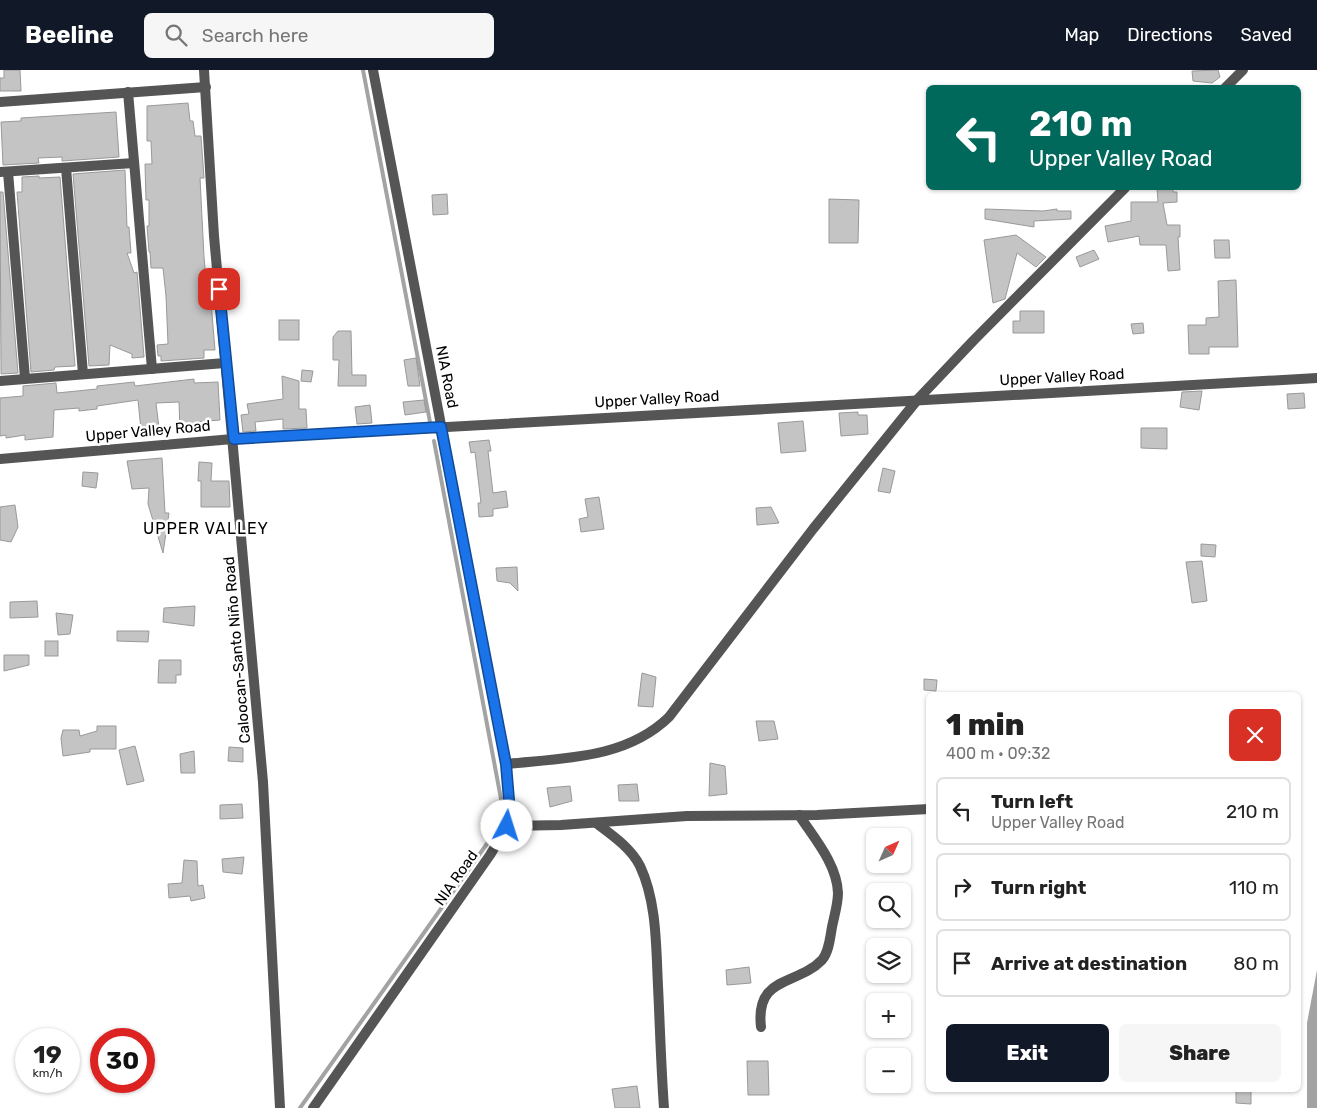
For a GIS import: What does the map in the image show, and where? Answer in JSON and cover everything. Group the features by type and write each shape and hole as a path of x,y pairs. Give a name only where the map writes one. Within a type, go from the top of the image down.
{"street":[{"name":"Caloocan-Santo Niño Road","path":"204,70 214,236 225,363 234,439 263,782 280,1108"},
{"name":"NIA Road","path":"313,1108 490,855 507,826 510,812 506,764 373,70"},
{"path":"1228,85 1243,70"},
{"path":"0,102 206,87"},
{"path":"128,92 152,369"},
{"path":"25,378 4,172 134,163"},
{"path":"66,168 83,374"},
{"path":"506,764 604,752 632,743 660,726 669,717 813,529 918,400 973,341 1123,190"},
{"path":"0,380 225,363"},
{"name":"Upper Valley Road","path":"0,459 234,439 1317,378"},
{"path":"507,826 596,824 687,816 799,815 926,809"},
{"path":"761,1027 759,1014 767,994 775,986 823,959 829,942 838,894 831,867 799,815"},
{"path":"596,824 628,849 639,864 647,884 654,923 664,1108"}],"shaded area":[{"path":"1317,970 1317,1108 1307,1108 1307,1023"}],"building":[{"path":"4,70 20,70 21,91 0,91 0,78 4,78"},
{"path":"1218,70 1220,77 1212,83 1193,81 1192,71"},
{"path":"188,103 190,121 193,121 195,136 201,136 204,178 200,178 204,257 206,278 209,278 215,350 204,350 204,358 161,361 161,356 158,356 157,345 168,344 166,296 163,268 151,268 149,252 147,226 149,226 149,200 146,200 145,164 152,164 151,141 147,141 147,106"},
{"path":"116,112 119,157 62,161 62,157 38,158 39,163 3,165 1,122 21,121 21,118"},
{"path":"125,170 127,227 129,227 131,253 127,253 134,273 137,272 144,357 132,358 132,354 110,345 109,365 89,366 73,174"},
{"path":"39,176 39,178 60,177 75,366 55,367 54,370 31,372 17,192 22,192 22,177"},
{"path":"1157,190 1173,190 1173,192 1177,192 1177,202 1163,203 1167,225 1180,225 1180,237 1178,237 1180,270 1168,271 1166,245 1140,245 1139,236 1108,242 1105,226 1131,221 1131,202 1158,202"},
{"path":"0,192 3,192 18,373 1,374"},
{"path":"447,194 448,214 433,215 432,195"},
{"path":"829,199 859,200 858,243 829,243"},
{"path":"985,209 1043,211 1057,209 1057,211 1071,211 1071,219 1034,221 1034,227 985,219"},
{"path":"1016,235 1046,257 1036,267 1017,253 1005,299 993,303 984,240"},
{"path":"1214,240 1229,240 1230,258 1215,258"},
{"path":"1094,250 1099,259 1080,267 1076,257"},
{"path":"1236,280 1238,347 1209,347 1209,354 1189,354 1188,325 1206,325 1206,318 1219,317 1218,281"},
{"path":"1020,311 1044,311 1044,333 1013,333 1013,321 1020,321"},
{"path":"279,320 299,320 299,340 279,340"},
{"path":"1143,323 1144,333 1133,334 1131,324"},
{"path":"338,331 351,331 352,375 366,375 366,386 338,386 339,360 333,360 333,337"},
{"path":"416,358 420,386 408,386 404,360"},
{"path":"302,370 313,371 311,382 301,381"},
{"path":"282,376 299,381 299,409 306,409 307,428 283,429 283,419 255,422 256,431 243,432 241,415 249,414 247,404 283,399"},
{"path":"194,379 194,383 218,382 220,420 196,422 196,428 180,429 179,402 156,403 159,428 141,430 138,400 97,406 97,409 79,411 79,408 54,410 53,437 25,440 25,435 6,438 6,435 0,436 0,398 23,396 23,386 56,383 57,393 97,389 97,386 134,382 135,386"},
{"path":"1202,391 1199,410 1180,407 1182,392"},
{"path":"1304,393 1305,408 1288,409 1287,394"},
{"path":"424,400 426,412 405,415 403,402"},
{"path":"370,405 372,423 357,424 355,407"},
{"path":"858,412 858,415 867,415 868,434 841,436 839,413"},
{"path":"803,421 806,451 781,453 778,423"},
{"path":"1141,428 1167,428 1167,449 1141,448"},
{"path":"489,440 491,451 488,451 493,493 506,491 508,507 493,509 493,516 479,517 478,503 481,503 475,452 471,453 469,442"},
{"path":"162,458 165,513 169,513 163,553 148,504 149,488 132,489 127,461"},
{"path":"199,462 212,463 211,481 229,481 230,507 201,507 201,481 198,481"},
{"path":"883,468 895,471 890,493 878,491"},
{"path":"83,472 98,473 96,488 82,486"},
{"path":"599,497 604,529 581,532 579,519 588,517 585,499"},
{"path":"15,505 18,527 11,542 0,540 0,507"},
{"path":"771,507 779,523 757,525 756,508"},
{"path":"1201,544 1216,545 1215,557 1201,556"},
{"path":"1202,561 1207,601 1192,603 1186,562"},
{"path":"517,567 518,591 510,583 497,581 496,568"},
{"path":"37,601 38,617 10,618 10,602"},
{"path":"195,606 194,626 163,622 164,608"},
{"path":"56,613 73,615 70,634 58,635"},
{"path":"117,631 149,631 148,642 117,641"},
{"path":"45,641 58,641 58,656 45,656"},
{"path":"4,655 29,655 29,665 4,671"},
{"path":"159,660 181,660 181,675 176,675 176,683 158,683"},
{"path":"642,673 656,677 653,707 638,706"},
{"path":"924,679 937,680 936,691 924,690"},
{"path":"756,721 774,721 778,739 759,741"},
{"path":"97,726 116,726 116,749 90,749 90,752 63,756 61,738 63,730 79,730 80,736 97,731"},
{"path":"135,746 144,781 127,785 119,750"},
{"path":"229,747 243,748 243,762 228,761"},
{"path":"194,751 195,773 181,773 180,754"},
{"path":"710,763 725,766 727,794 709,796"},
{"path":"637,784 639,801 619,801 618,785"},
{"path":"570,786 572,801 550,807 547,788"},
{"path":"242,804 243,818 220,819 220,805"},
{"path":"244,857 242,874 223,872 222,859"},
{"path":"184,860 197,861 198,886 203,885 205,898 191,901 190,896 169,898 168,884 182,883"},
{"path":"749,967 751,983 727,985 726,970"},
{"path":"747,1061 768,1061 769,1095 748,1095"},
{"path":"637,1086 640,1108 615,1108 612,1089"},
{"path":"1236,1092 1251,1092 1251,1104 1236,1103"}],"waterway":[{"path":"363,70 430,422"},
{"path":"300,1108 491,838 500,820 502,810 501,799 434,441"}],"district":[{"name":"UPPER VALLEY","path":"206,528"}],"route":[{"path":"219,289 234,439 441,427 506,764 510,812 507,826"}]}
